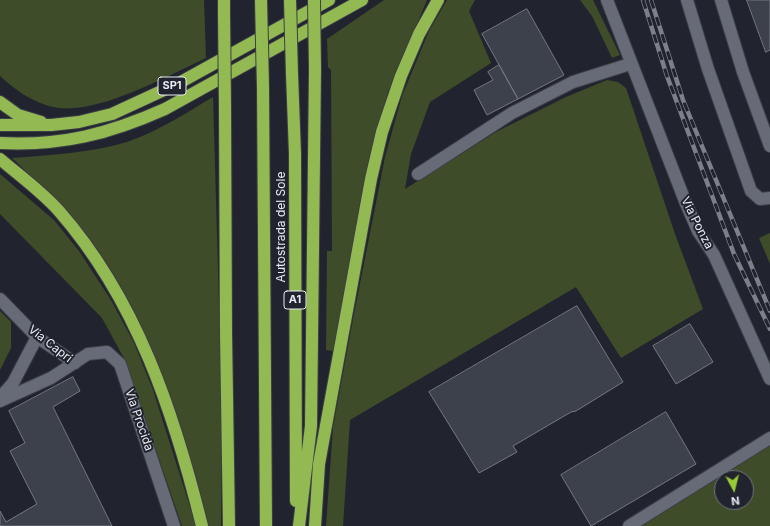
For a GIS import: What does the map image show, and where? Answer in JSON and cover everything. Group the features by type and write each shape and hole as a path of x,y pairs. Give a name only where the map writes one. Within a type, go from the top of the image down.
{"highway":[{"path":"224,0 229,526"},
{"name":"Autostrada del Sole","path":"261,0 266,526"},
{"name":"Autostrada del Sole","path":"290,0 295,154 296,526"},
{"path":"299,526 311,426 315,69 314,0"},
{"name":"SP1","path":"0,125 51,125 79,122 99,117 136,104 180,83 330,0"},
{"name":"SP1","path":"0,143 65,141 113,131 141,120 165,109 362,0"},
{"path":"315,526 319,464 371,180 382,132 401,76 419,34 438,0"},
{"path":"0,102 18,116 51,125"},
{"path":"0,159 59,211 95,259 122,299 138,331 167,406 202,526"}],"street":[{"name":"Via Ponza","path":"607,0 614,13 630,64 685,201 698,231 714,255 770,379"},
{"path":"687,0 708,69 751,191 760,199 770,198"},
{"path":"721,0 748,85 770,146"},
{"path":"418,174 512,113 573,82 630,64"},
{"name":"Via Capri","path":"0,299 36,337 75,363 51,378 0,400"},
{"path":"0,400 13,383 36,337"},
{"name":"Via Procida","path":"75,363 88,354 107,352 120,364 174,526"},
{"path":"629,526 770,438"}],"green space":[{"path":"0,0 204,0 206,58 150,85 107,101 86,107 66,108 49,106 22,94 0,76"},
{"path":"384,0 427,0 388,92 369,159 335,346 333,351 326,350 327,251 332,251 331,70 328,67 327,39"},
{"path":"447,0 475,0 469,11 491,63 430,102 411,154 405,189 496,132 566,97 607,80 618,82 626,88 675,234 703,309 621,358 576,287 350,420 343,526 326,526 333,427 385,157 402,96 429,31"},
{"path":"580,0 593,0 620,55 612,58 592,16"},
{"path":"213,97 221,374 221,526 208,526 167,391 155,358 125,294 107,264 86,235 51,195 12,158 56,155 85,151 127,142 160,128"},
{"path":"0,174 54,220 79,251 111,300 134,343 153,390 196,526 182,526 125,360 102,318 0,214"},
{"path":"770,233 770,264 759,238"},
{"path":"0,311 11,322 11,348 0,370"},
{"path":"770,445 770,526 638,526 714,479 714,510 754,510 754,470 729,470"}],"building":[{"path":"747,0 770,0 770,50 766,52"},
{"path":"527,9 564,75 518,99 482,34"},
{"path":"499,65 518,99 487,115 474,90 493,80 488,72"},
{"path":"577,306 623,382 576,411 571,412 513,446 517,452 479,473 429,392"},
{"path":"690,324 713,362 676,384 653,346"},
{"path":"73,377 80,391 53,407 112,526 0,526 0,511 6,522 37,504 10,451 25,443 9,411"},
{"path":"666,412 696,464 591,526 561,475"}],"railway":[{"path":"643,0 667,76 734,254 770,329"},
{"path":"651,0 683,100 770,311"}]}
